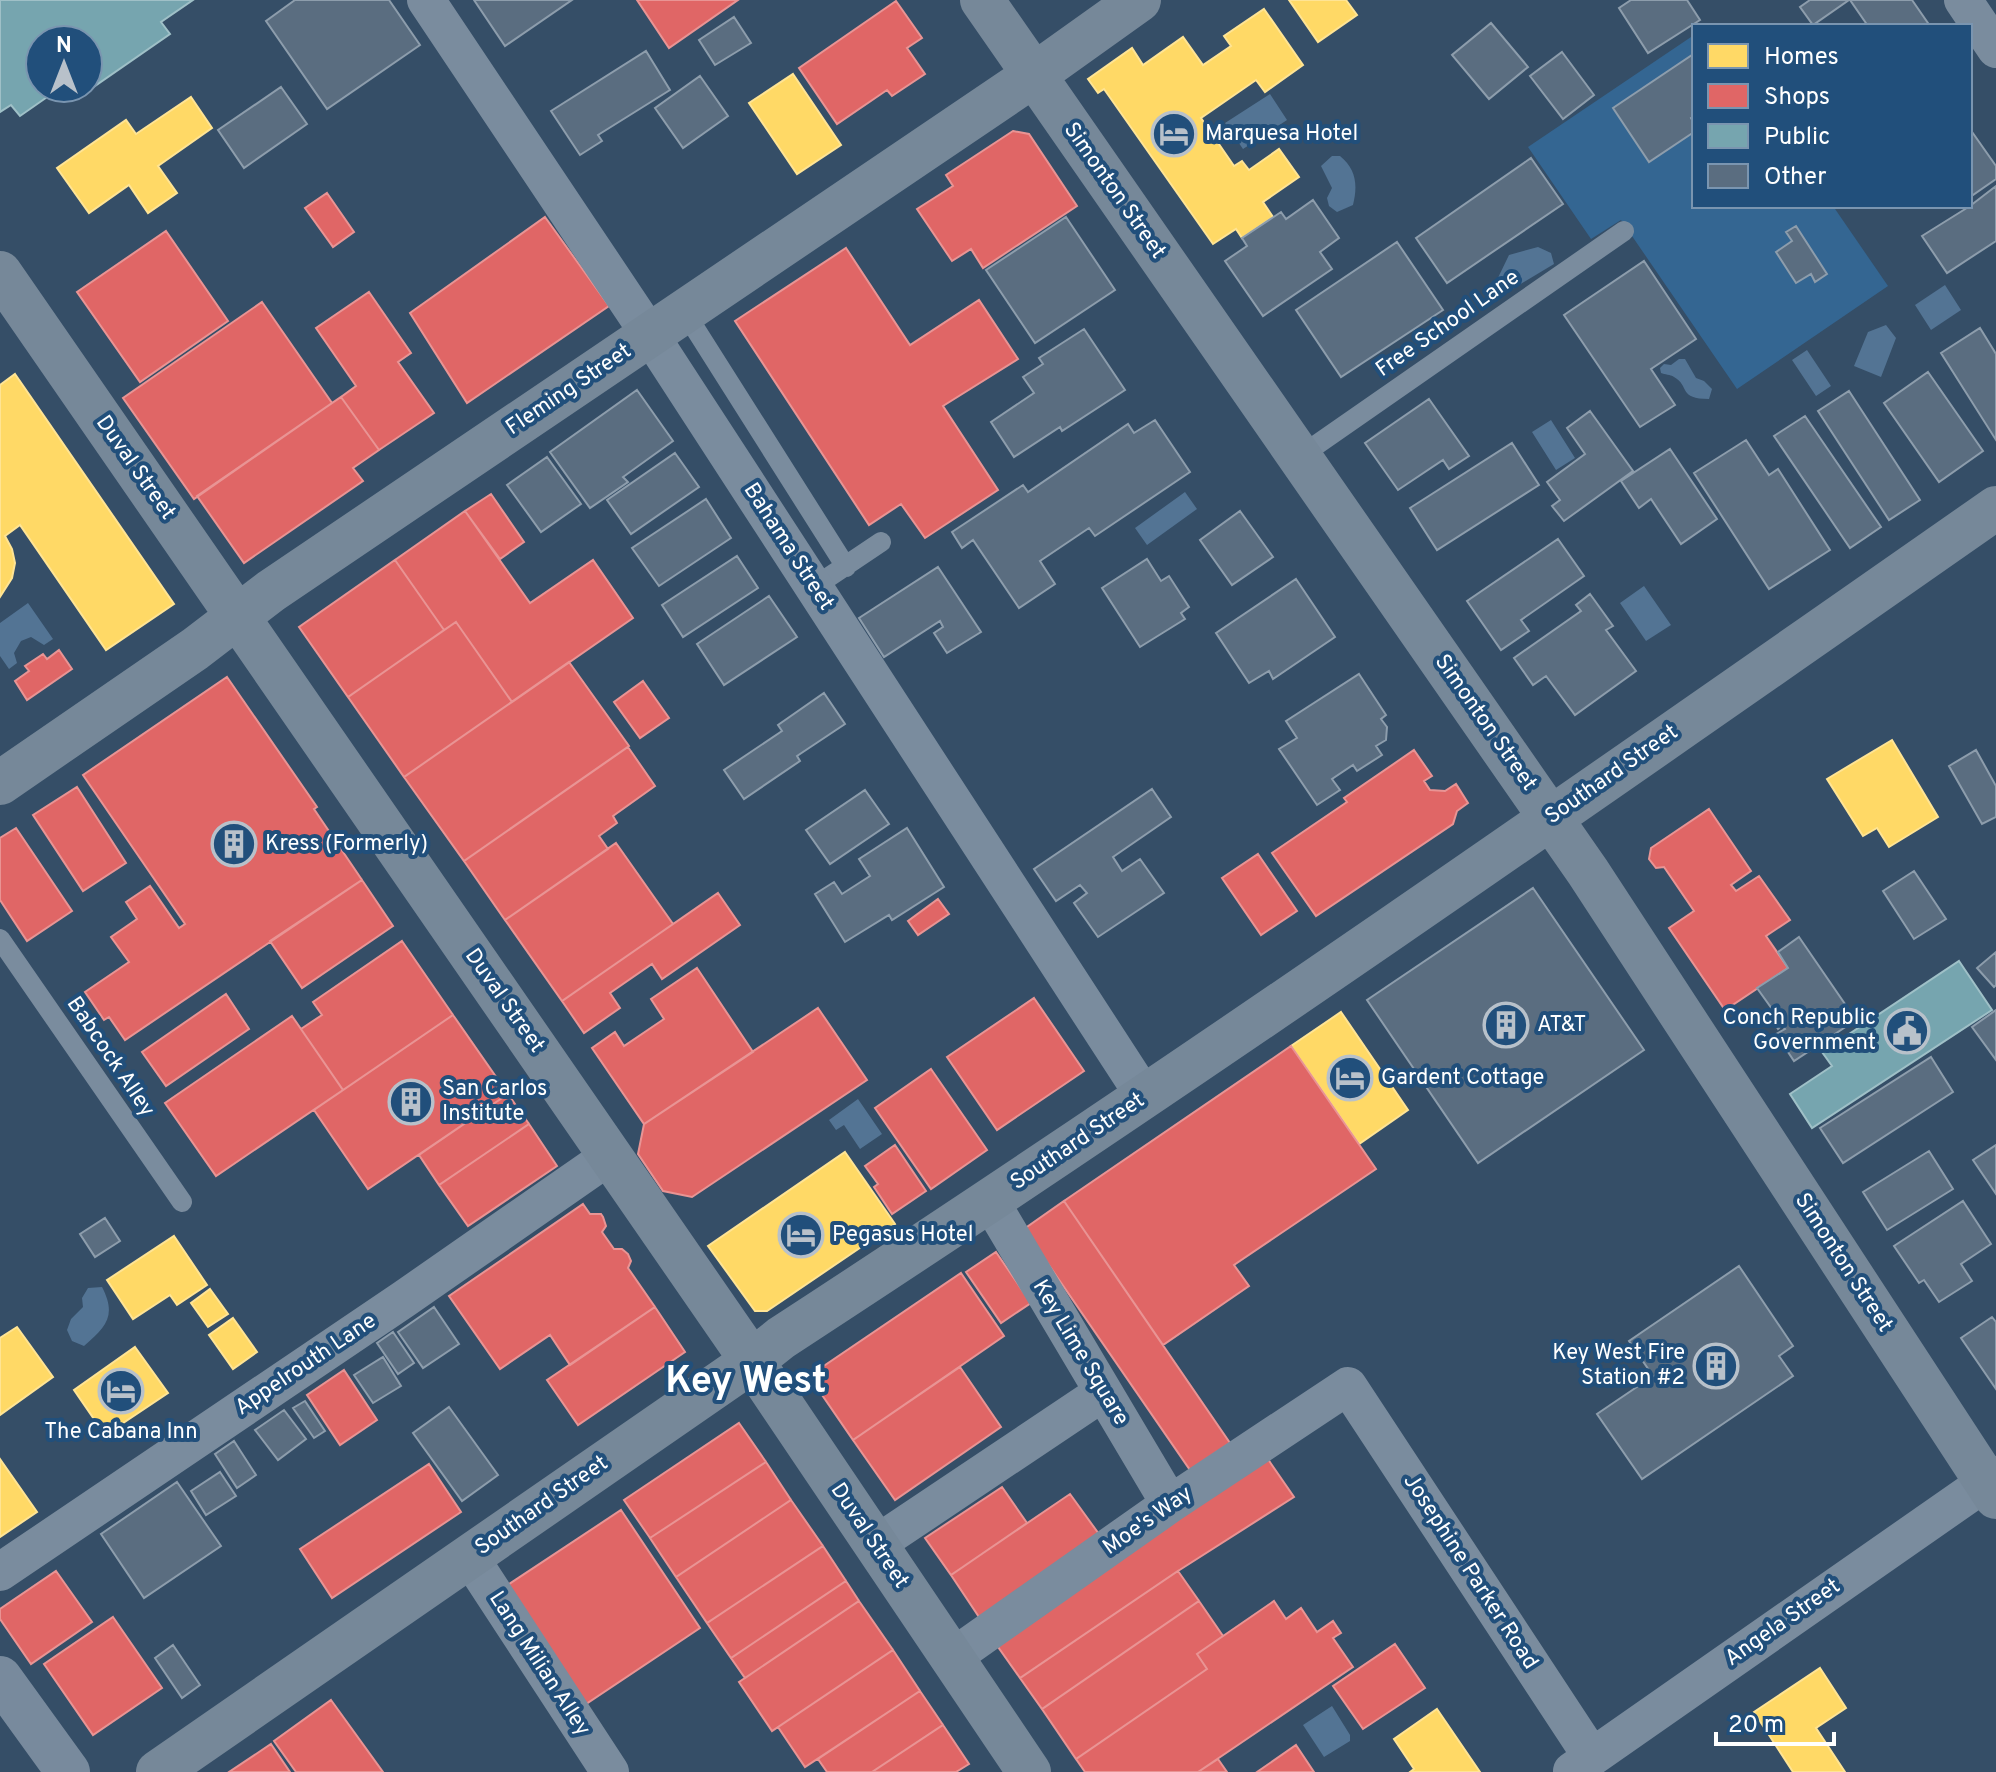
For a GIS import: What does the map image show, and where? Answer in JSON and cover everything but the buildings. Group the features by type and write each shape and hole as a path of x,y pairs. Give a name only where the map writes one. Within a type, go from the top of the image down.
{"main road":[{"path":"0,1678 68,1772"}],"street":[{"name":"Bahama Street","path":"426,0 667,323 814,587 1145,1097"},
{"name":"Simonton Street","path":"982,0 1597,884 1993,1485"},
{"name":"Fleming Street","path":"0,783 271,591 1034,75 1139,0"},
{"path":"1963,0 1996,49"},
{"name":"Duval Street","path":"0,273 611,1155 1029,1772"},
{"name":"Southard Street","path":"158,1772 781,1338 1145,1097 1996,508"},
{"name":"Appelrouth Lane","path":"0,1572 611,1155"},
{"name":"Key Lime Square","path":"990,1201 1170,1504"},
{"name":"Moe's Way","path":"950,1659 1170,1504 1348,1386"},
{"name":"Josephine Parker Road","path":"1348,1386 1581,1764"},
{"path":"875,1545 1102,1393"},
{"name":"Angela Street","path":"1581,1764 1993,1485"},
{"name":"Lang Milian Alley","path":"469,1556 610,1772"}],"lane":[{"name":"Free School Lane","path":"1299,457 1624,231"},
{"path":"667,323 846,567"},
{"path":"814,587 881,542"},
{"name":"Babcock Alley","path":"0,939 182,1202"}],"shaded area":[{"path":"1692,36 1692,208 1834,208 1888,286 1737,389 1621,220 1591,239 1528,147"},
{"path":"1270,94 1287,120 1243,149 1225,123"},
{"path":"1332,156 1340,156 1345,161 1355,184 1353,205 1337,212 1329,206 1327,198 1332,188 1321,166"},
{"path":"1538,247 1551,253 1554,264 1492,301 1485,290 1495,284 1509,255"},
{"path":"1945,285 1961,310 1931,330 1915,305"},
{"path":"1886,325 1896,338 1881,377 1854,366 1868,332"},
{"path":"1807,350 1831,386 1816,396 1792,360"},
{"path":"1685,359 1696,378 1712,389 1709,399 1693,397 1679,381 1661,373 1660,368 1664,364 1671,365"},
{"path":"1551,420 1575,458 1556,470 1532,432"},
{"path":"1185,492 1197,509 1147,545 1135,528"},
{"path":"1644,586 1671,625 1646,641 1620,603"},
{"path":"28,603 53,639 44,645 31,637 21,641 14,653 17,663 9,669 0,656 0,623"},
{"path":"858,1099 882,1134 860,1149 844,1125 836,1130 829,1120"},
{"path":"102,1287 109,1306 107,1320 84,1346 72,1341 67,1330 71,1319 83,1307 82,1298 88,1288"},
{"path":"1332,1706 1350,1735 1350,1741 1324,1757 1303,1725"}],"place":[{"name":"Marquesa Hotel","path":"1174,134"},
{"name":"Kress (Formerly)","path":"234,844"},
{"name":"AT&T","path":"1506,1025"},
{"name":"Conch Republic Government","path":"1907,1031"},
{"name":"Gardent Cottage","path":"1350,1078"},
{"name":"San Carlos Institute","path":"411,1102"},
{"name":"Pegasus Hotel","path":"801,1235"},
{"name":"Key West Fire Station #2","path":"1716,1366"},
{"name":"The Cabana Inn","path":"121,1391"}],"district":[{"name":"Key West","path":"746,1382"}]}
